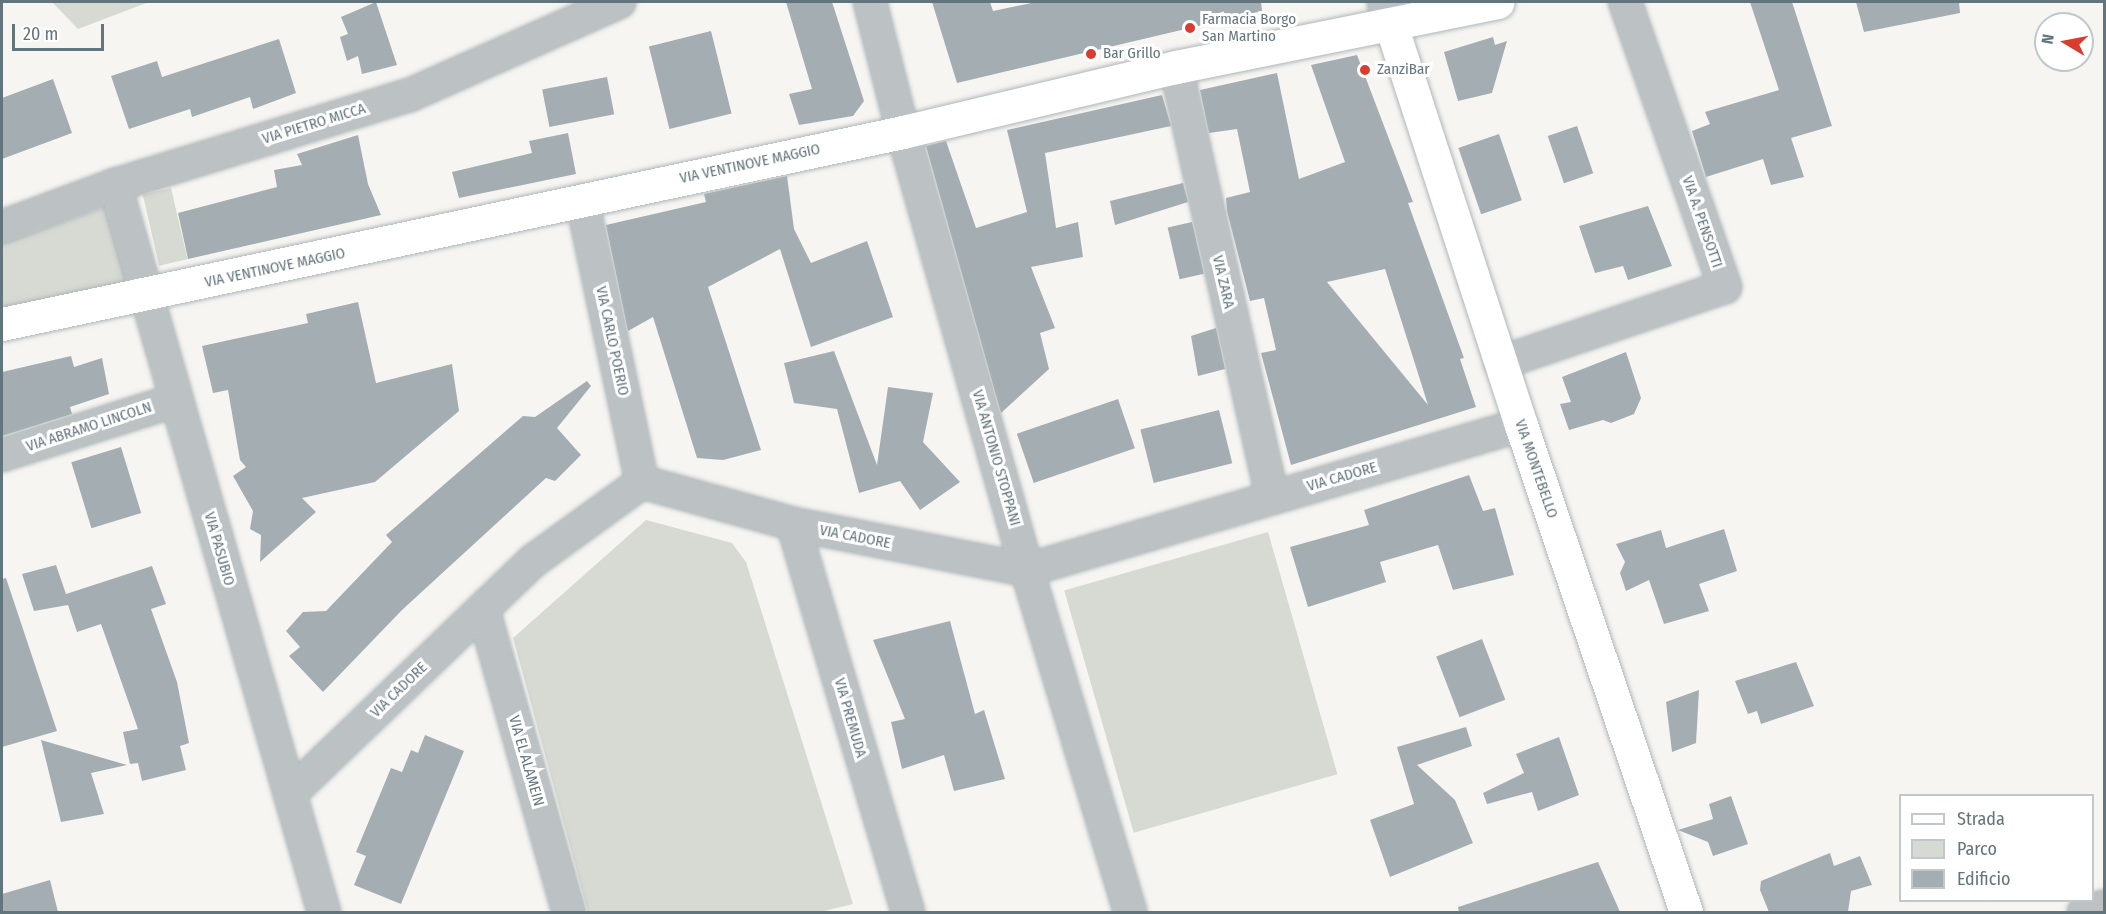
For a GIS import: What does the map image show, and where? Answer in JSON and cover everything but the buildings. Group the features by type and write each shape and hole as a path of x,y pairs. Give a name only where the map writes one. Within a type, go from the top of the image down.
{"street":[{"name":"VIA PIETRO MICCA","path":"2,227 115,185 410,95 619,2"},
{"name":"VIA ANTONIO STOPPANI","path":"870,2 903,132 1027,570 1130,912"},
{"name":"VIA VENTINOVE MAGGIO","path":"2,324 147,295 903,132 1176,67 1388,13 1497,2"},
{"name":"VIA A. PENSOTTI","path":"1500,363 1725,286 1625,2"},
{"name":"VIA MONTEBELLO","path":"1388,13 1500,363 1686,912"},
{"name":"VIA ZARA","path":"1176,67 1272,497"},
{"name":"VIA PASUBIO","path":"115,185 324,912"},
{"name":"VIA CARLO POERIO","path":"582,200 642,482"},
{"name":"VIA ABRAMO LINCOLN","path":"2,455 176,400"},
{"name":"VIA CADORE","path":"290,794 533,561 642,482 793,524 1027,570 1521,425"},
{"name":"VIA PREMUDA","path":"793,524 908,912"},
{"name":"VIA EL ALAMEIN","path":"483,609 569,912"},
{"path":"2084,912 2104,907"}],"green space":[{"path":"52,2 149,2 78,29"},
{"path":"171,188 187,259 159,266 143,195"},
{"path":"106,207 130,283 2,310 2,244"},
{"path":"646,520 732,543 746,562 853,904 820,912 588,912 513,638"},
{"path":"1268,532 1337,774 1134,833 1064,590"}],"place":[{"name":"Farmacia Borgo San Martino","path":"1190,28"},
{"name":"Bar Grillo","path":"1091,54"},
{"name":"ZanziBar","path":"1365,70"}]}
